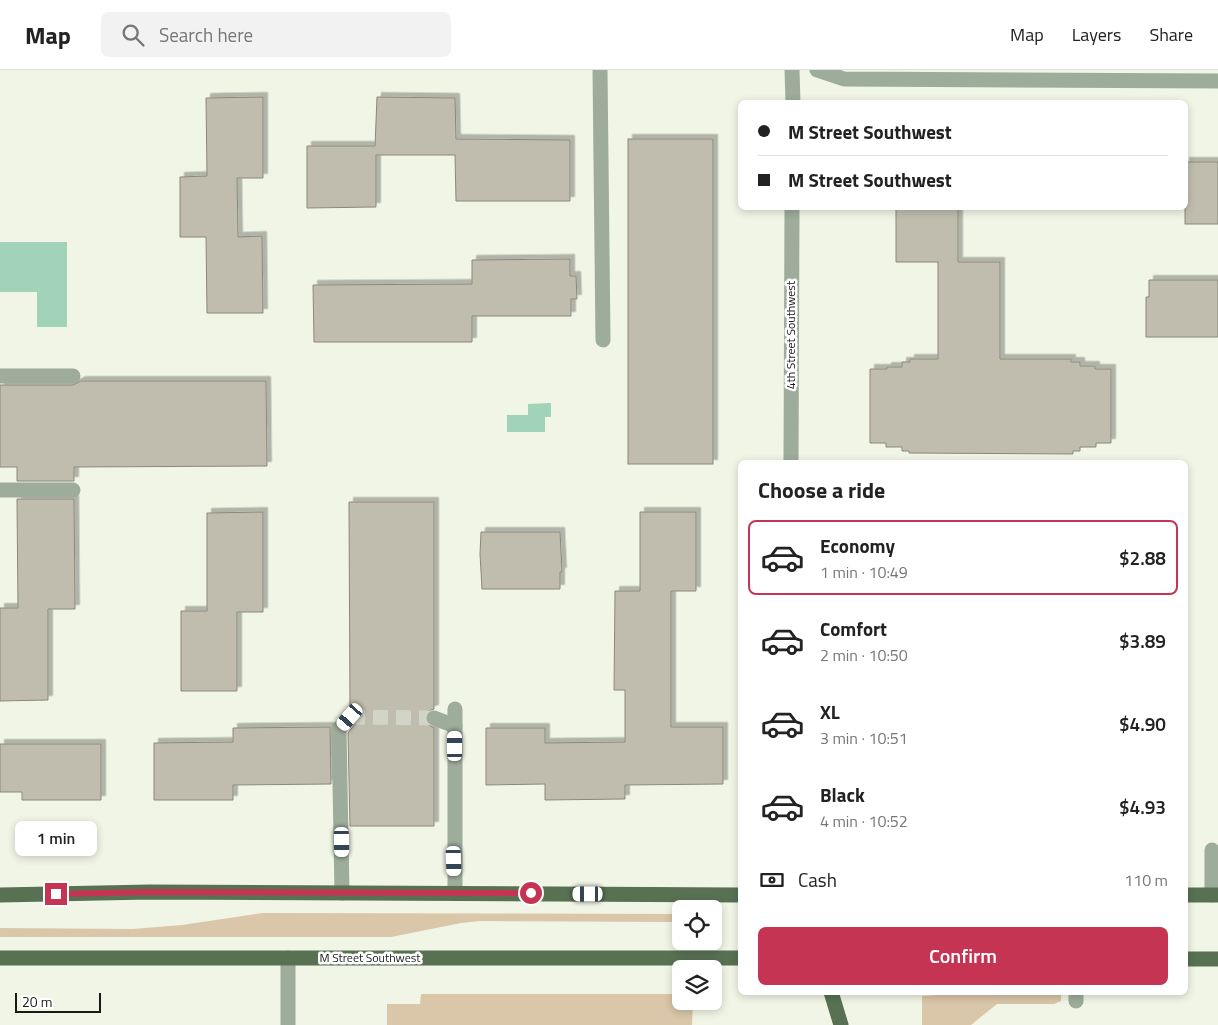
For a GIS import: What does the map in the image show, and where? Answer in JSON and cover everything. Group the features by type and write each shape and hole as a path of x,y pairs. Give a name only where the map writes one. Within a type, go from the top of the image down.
{"main road":[{"path":"0,895 150,892 738,895"},
{"path":"1188,895 1215,895"},
{"name":"M Street Southwest","path":"0,958 738,958"},
{"path":"1188,959 1218,958"},
{"path":"832,995 841,1025"}],"street":[{"path":"600,70 603,340"},
{"path":"792,70 793,100"},
{"path":"817,70 844,79 1218,80"},
{"name":"4th Street Southwest","path":"791,460 792,210"},
{"path":"0,376 72,376"},
{"path":"0,490 73,490"},
{"path":"455,709 455,893"},
{"path":"342,893 340,729 350,717"},
{"path":"434,718 455,726"},
{"path":"1212,850 1215,895"},
{"path":"288,958 288,1025"}],"shaded area":[{"path":"0,242 67,242 67,327 37,327 37,292 0,292"},
{"path":"551,403 551,417 545,417 545,432 507,432 507,415 528,415 528,404"},
{"path":"263,913 672,914 672,922 480,921 391,937 0,937 0,928 133,929 182,925"},
{"path":"421,994 672,994 672,1010 693,1010 692,1025 387,1025 387,1004 420,1004"},
{"path":"1061,995 1061,1001 1054,1004 997,1004 971,1025 922,1025 922,996"}],"building":[{"path":"263,97 263,178 237,178 238,237 262,236 263,313 207,313 206,237 180,237 180,177 207,176 206,98"},
{"path":"377,97 455,98 456,139 570,140 570,201 456,201 455,155 376,155 376,207 307,208 307,146 375,146"},
{"path":"628,139 713,139 713,464 628,464"},
{"path":"1188,162 1218,162 1218,224 1185,224 1185,210 1188,210"},
{"path":"896,210 958,210 958,262 1000,262 1000,359 1071,359 1071,362 1080,362 1080,366 1095,366 1095,369 1111,369 1111,443 1096,443 1096,447 1080,447 1080,451 1073,451 1073,454 909,453 909,451 902,451 902,447 886,447 886,443 870,443 870,369 902,367 902,362 910,362 910,359 938,359 938,262 896,262"},
{"path":"570,259 570,276 576,276 577,299 571,299 571,316 472,316 472,342 314,342 313,285 472,284 472,260"},
{"path":"1149,280 1218,280 1218,337 1146,337 1146,297 1149,297"},
{"path":"81,381 266,381 267,466 74,467 74,481 17,481 17,467 0,467 0,385 73,385"},
{"path":"17,499 74,499 75,609 48,609 48,700 0,701 0,608 18,608"},
{"path":"349,502 434,502 434,709 428,711 425,719 427,724 434,728 434,826 350,826 348,733 359,719 357,710 350,708"},
{"path":"263,512 263,612 237,612 237,691 181,691 181,611 207,611 207,513"},
{"path":"640,512 696,512 696,591 671,591 671,727 723,727 723,784 625,785 625,799 545,800 545,784 486,785 486,728 545,728 545,743 625,742 625,690 614,690 615,591 640,591"},
{"path":"481,532 560,532 562,572 560,572 560,589 482,589"},
{"path":"330,727 331,784 233,785 233,800 154,800 154,743 233,742 233,728"},
{"path":"0,744 101,744 101,800 22,800 22,792 0,792"}],"tunnel":[{"path":"350,717 434,718"}],"route":[{"path":"56,894 150,892 531,893"}]}
